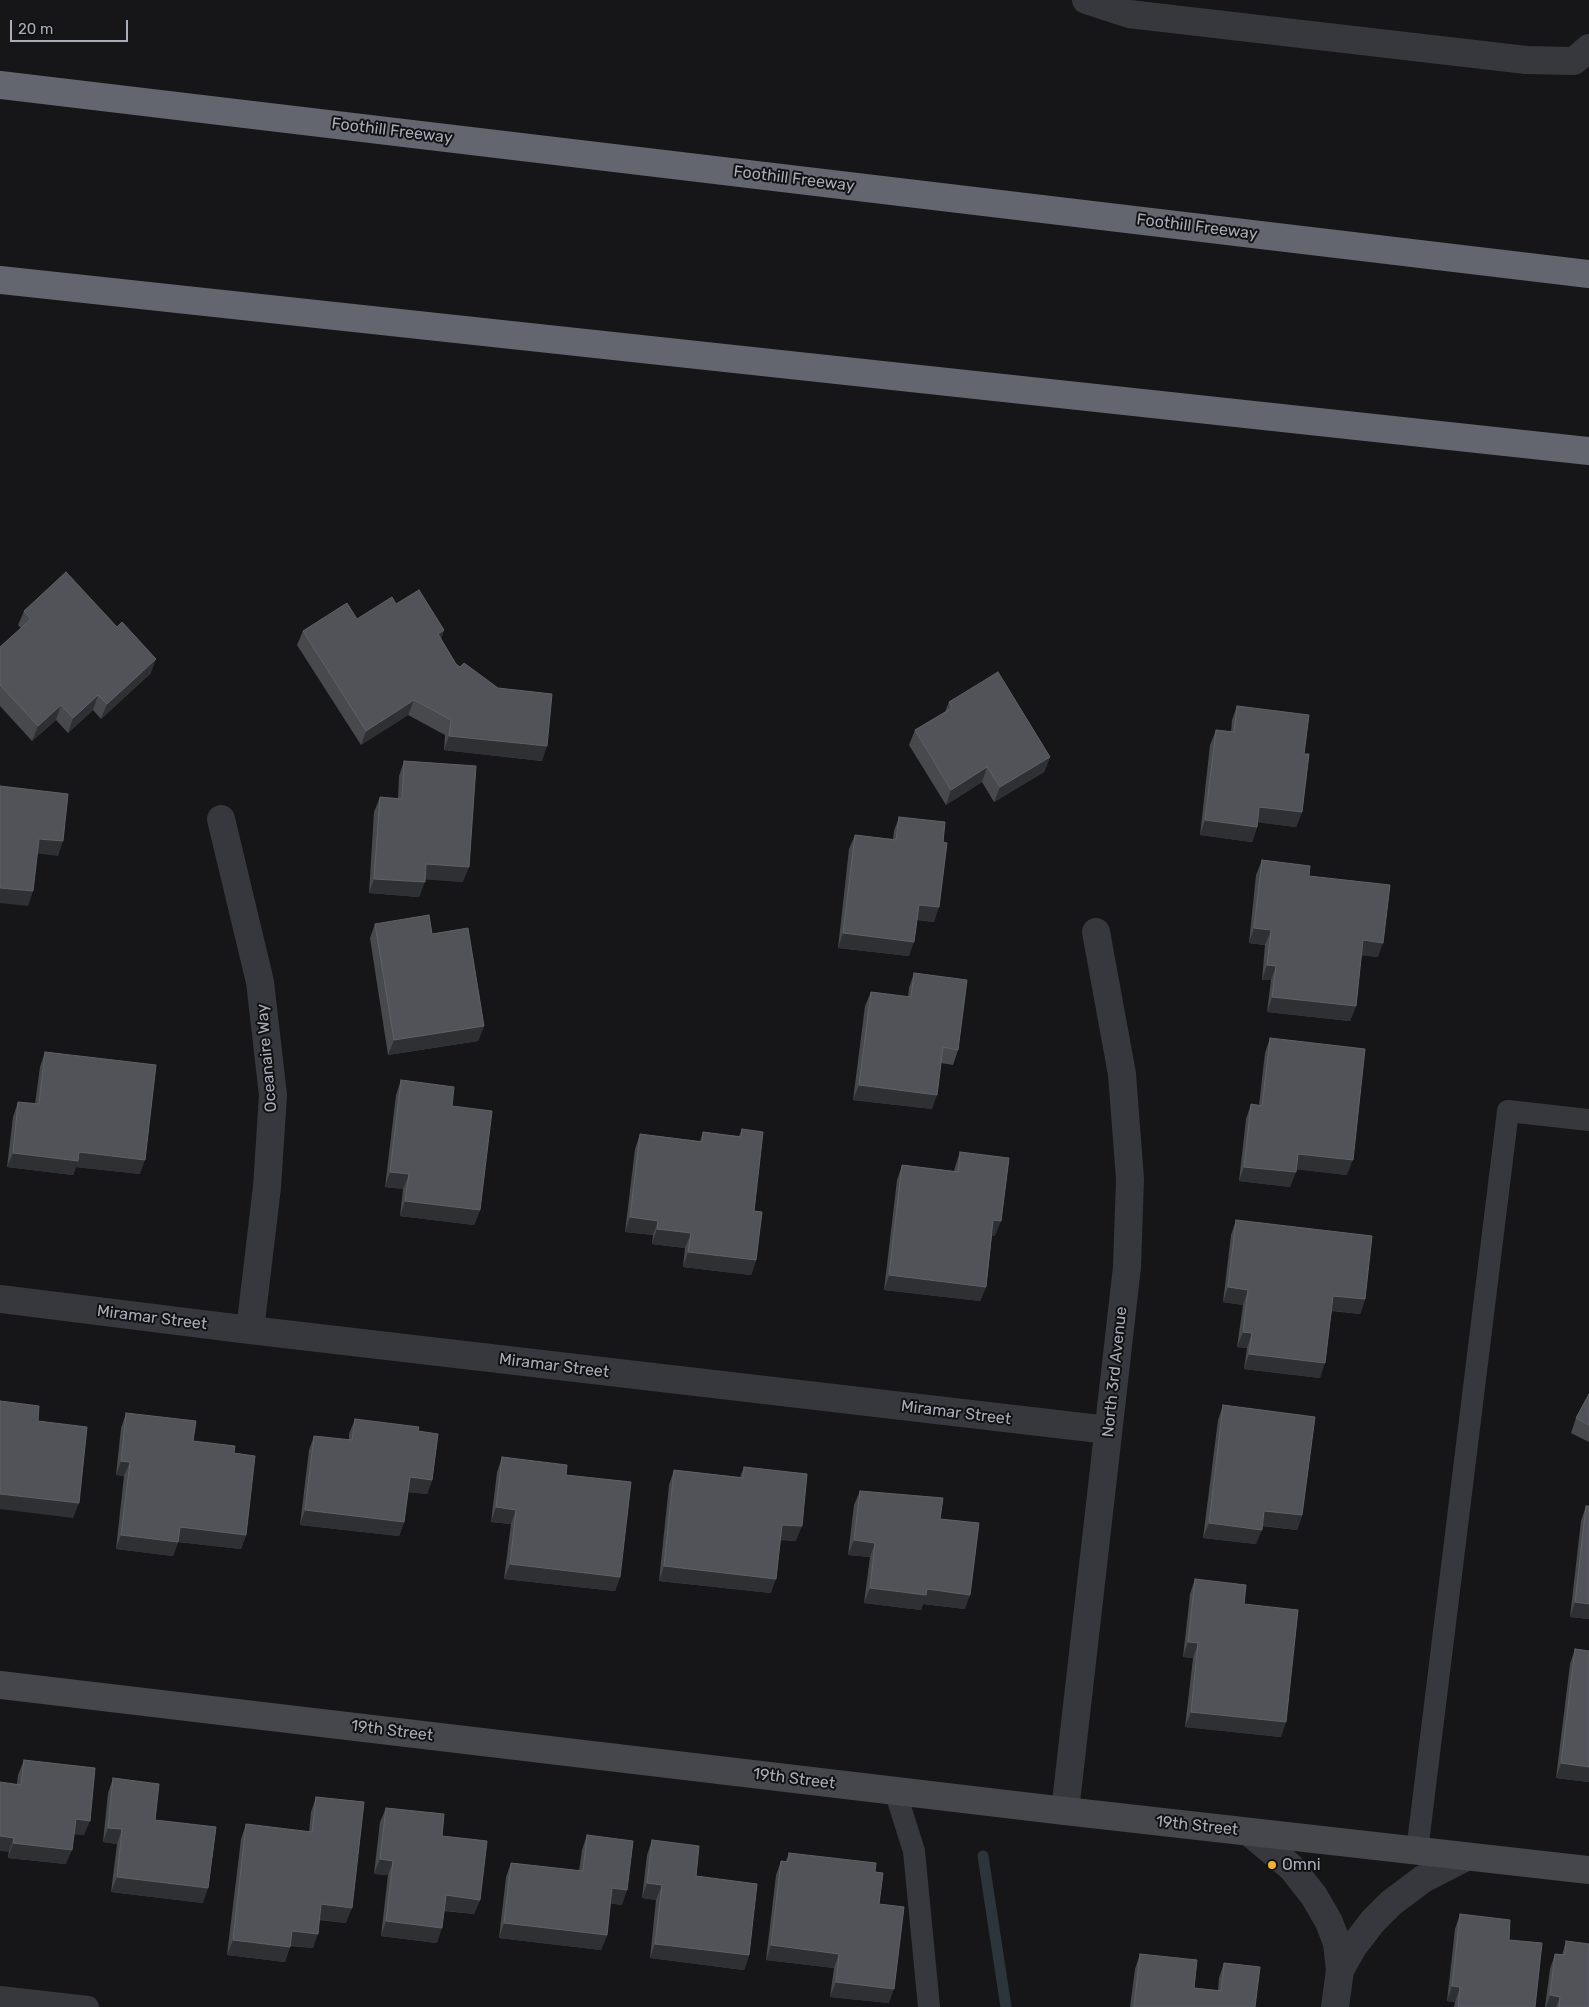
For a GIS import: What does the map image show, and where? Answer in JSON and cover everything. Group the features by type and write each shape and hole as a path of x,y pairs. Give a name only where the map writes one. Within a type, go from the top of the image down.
{"highway":[{"name":"Foothill Freeway","path":"0,85 1589,274"},
{"path":"0,280 1589,451"}],"main road":[{"name":"19th Street","path":"0,1685 1065,1811 1589,1870"}],"street":[{"path":"1086,0 1129,14 1526,60 1574,61 1589,48"},
{"name":"Oceanaire Way","path":"221,819 260,982 273,1095 267,1187 250,1330"},
{"name":"North 3rd Avenue","path":"1065,1811 1127,1266 1130,1179 1122,1074 1096,932"},
{"name":"Miramar Street","path":"0,1299 1108,1430"},
{"path":"1249,1832 1292,1868 1314,1896 1329,1922 1337,1943 1340,1970 1335,2007"},
{"path":"1340,1970 1353,1947 1391,1903 1422,1879 1466,1857"}],"lane":[{"path":"1417,1851 1508,1111 1589,1120"},
{"path":"895,1791 914,1851 930,2007"},
{"path":"0,1997 88,2007"}],"building":[{"path":"66,572 117,627 122,622 156,659 107,704 98,695 73,718 61,705 38,726 0,685 0,647 31,619 24,611"},
{"path":"419,590 444,630 438,634 456,664 460,667 464,663 498,688 552,694 547,746 449,736 451,720 414,700 366,731 303,631 347,603 357,619 392,597 396,604"},
{"path":"998,672 1050,757 1000,787 987,767 951,790 915,730 952,708 949,702"},
{"path":"1237,706 1309,715 1304,754 1309,754 1302,812 1259,807 1257,827 1205,820 1216,730 1234,732"},
{"path":"404,761 476,766 469,867 426,864 425,882 374,879 380,797 402,799"},
{"path":"0,786 68,794 63,841 39,839 33,891 0,888"},
{"path":"899,817 945,822 943,842 947,843 939,907 919,905 914,942 843,933 855,835 896,840"},
{"path":"1262,860 1310,866 1309,876 1390,885 1383,943 1363,940 1356,1006 1272,997 1276,966 1267,965 1271,930 1254,928"},
{"path":"429,915 432,934 468,928 484,1026 394,1040 375,924"},
{"path":"914,973 967,980 958,1050 943,1047 937,1095 859,1085 871,992 911,997"},
{"path":"1270,1038 1365,1049 1353,1160 1298,1154 1296,1172 1244,1167 1251,1104 1262,1106"},
{"path":"45,1052 156,1065 145,1160 79,1152 78,1161 13,1153 18,1102 39,1104"},
{"path":"401,1080 454,1087 452,1106 492,1111 480,1210 405,1201 409,1174 390,1172"},
{"path":"742,1129 763,1132 754,1211 762,1212 756,1260 688,1252 691,1233 657,1229 658,1221 630,1217 640,1134 702,1142 703,1132 741,1137"},
{"path":"960,1152 1009,1158 1001,1221 993,1220 986,1287 889,1275 902,1165 958,1172"},
{"path":"1236,1220 1372,1236 1365,1299 1333,1296 1325,1363 1249,1354 1252,1333 1243,1332 1248,1290 1228,1287"},
{"path":"1589,1394 1589,1425 1576,1418"},
{"path":"0,1401 39,1406 38,1421 87,1427 79,1503 0,1494"},
{"path":"1223,1405 1315,1417 1302,1515 1264,1511 1262,1530 1209,1523"},
{"path":"126,1413 196,1421 193,1441 235,1446 234,1453 255,1456 246,1535 180,1527 178,1542 121,1535 130,1462 121,1461"},
{"path":"355,1419 419,1427 418,1431 438,1434 432,1480 410,1477 404,1522 305,1510 314,1436 352,1440"},
{"path":"502,1457 567,1465 566,1475 631,1482 620,1577 510,1564 516,1510 496,1507"},
{"path":"744,1467 807,1474 802,1526 782,1525 776,1579 664,1566 674,1470 743,1478"},
{"path":"860,1491 943,1498 940,1519 979,1523 970,1595 927,1589 926,1595 870,1588 875,1543 854,1540"},
{"path":"1586,1506 1589,1506 1589,1604 1575,1602"},
{"path":"1195,1579 1246,1585 1244,1604 1298,1610 1286,1722 1191,1712 1198,1643 1188,1642"},
{"path":"1575,1649 1589,1651 1589,1767 1561,1763"},
{"path":"24,1760 95,1768 90,1821 76,1819 72,1850 13,1843 14,1838 0,1836 0,1782 21,1785"},
{"path":"113,1778 159,1784 155,1820 216,1827 208,1888 117,1877 122,1829 108,1828"},
{"path":"316,1797 364,1802 352,1908 321,1904 318,1934 292,1931 290,1947 233,1940 246,1824 312,1832"},
{"path":"386,1808 444,1814 442,1836 487,1841 480,1900 446,1895 442,1928 386,1921 393,1861 380,1859"},
{"path":"587,1835 633,1841 627,1890 612,1888 607,1935 504,1923 511,1863 583,1871"},
{"path":"652,1840 699,1846 696,1876 757,1884 749,1955 655,1944 662,1885 647,1883"},
{"path":"789,1853 876,1863 875,1872 883,1873 879,1904 904,1907 894,1989 836,1982 839,1954 771,1945 781,1861 788,1862"},
{"path":"1460,1914 1510,1920 1509,1940 1542,1943 1535,2007 1458,2007 1460,1987 1452,1986"},
{"path":"1566,1941 1589,1944 1589,2007 1559,2007 1560,1997 1550,1995 1555,1954 1565,1955"},
{"path":"1140,1954 1197,1960 1194,1988 1221,1991 1224,1963 1260,1967 1255,2007 1134,2007"}],"waterway":[{"path":"983,1856 1006,2007"}],"place":[{"name":"Omni","path":"1272,1865"}]}
